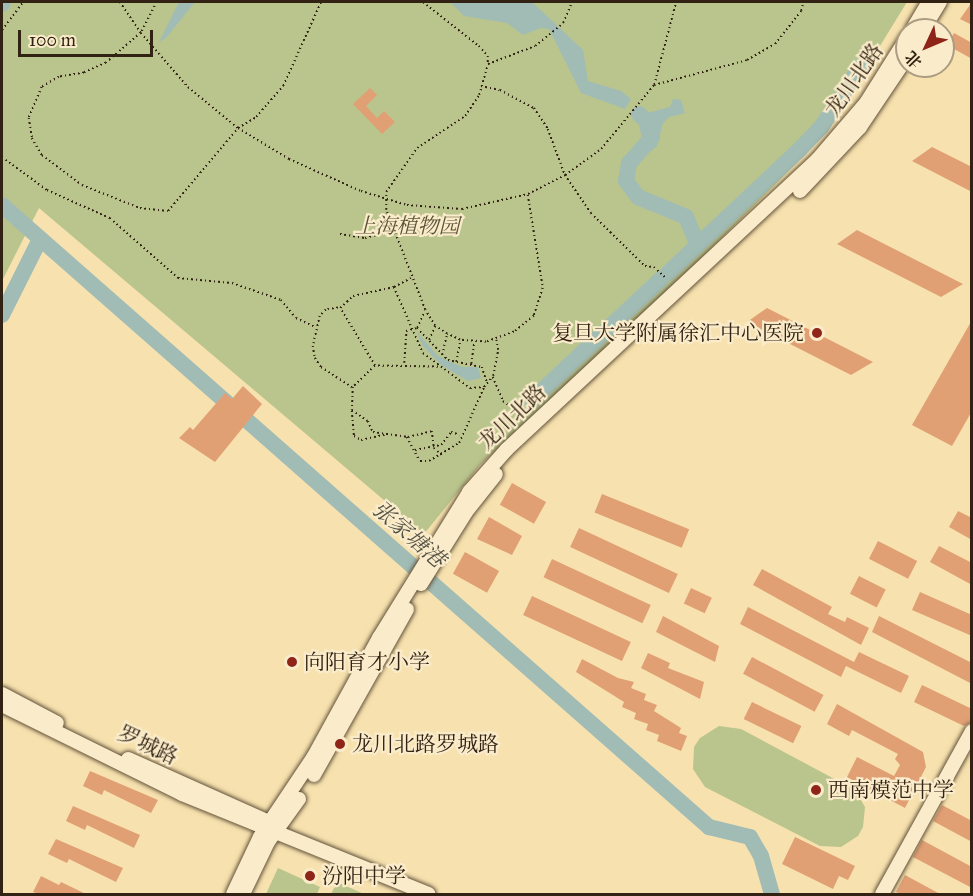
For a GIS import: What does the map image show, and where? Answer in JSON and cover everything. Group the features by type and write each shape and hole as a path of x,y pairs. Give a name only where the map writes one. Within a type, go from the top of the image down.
{"street":[{"path":"919,18 929,2"},
{"path":"930,18 940,2"},
{"name":"龙川北路","path":"232,894 270,827 335,741 416,584 468,492 494,462 837,140 895,56"},
{"name":"龙川北路","path":"433,556 501,468 824,167 860,127 895,75"},
{"name":"罗城路","path":"2,694 138,764 270,827"},
{"name":"罗城路","path":"2,705 134,772 428,894"},
{"path":"882,894 972,731"},
{"name":"龙川北路","path":"243,894 270,827"}],"path":[{"path":"2,30 23,2"},
{"path":"120,2 141,33 188,87 238,128 289,159 385,199 440,210 528,194 565,175 601,149 654,85 676,2"},
{"path":"157,2 141,33 106,63 84,73 59,77 42,87 29,118 32,138 42,155 60,172 100,194 140,208 168,211 238,128 256,117 283,86 321,2"},
{"path":"423,2 479,46 488,56 488,64 481,86 465,116 430,137 410,156 395,176 385,199 394,230 425,310 435,326 447,334 460,340 496,339 526,324 541,302 542,272 528,194"},
{"path":"488,64 535,46 550,35 563,23 572,2"},
{"path":"654,85 747,60 775,44 801,11 803,2"},
{"path":"481,86 500,90 534,108 548,129 565,175 609,234 645,266 654,267 666,278"},
{"path":"2,157 47,190 110,218 178,278 232,283 281,300 296,318 315,327"},
{"path":"340,234 365,238 394,230"},
{"path":"353,387 321,367 315,358 315,327 326,310 340,308 353,296 394,287 412,277"},
{"path":"394,287 423,353 438,368 470,388 484,387"},
{"path":"340,308 375,366"},
{"path":"417,328 425,310"},
{"path":"428,341 435,326"},
{"path":"404,364 406,331 417,328"},
{"path":"417,328 442,356 456,363 482,367 487,383"},
{"path":"442,356 447,334"},
{"path":"407,437 420,461 442,455 455,447 484,387 493,376 498,350 496,339"},
{"path":"456,363 460,340"},
{"path":"471,365 474,341"},
{"path":"387,434 361,440 354,436 353,387 375,366 404,364 438,368"},
{"path":"493,376 503,401 526,418"},
{"path":"352,410 368,421 373,432 407,437 432,431 434,448 442,455"},
{"path":"414,450 434,448 452,432 461,436"}],"green space":[{"name":"上海植物园","path":"2,2 907,2 895,18 848,98 806,154 685,274 480,465 424,534 39,208 2,281"},
{"path":"719,726 741,729 855,790 865,807 863,827 858,836 841,847 820,846 705,787 693,769 694,747 700,738"},
{"path":"278,868 320,887 317,894 266,894"},
{"path":"337,882 364,894 331,894"}],"water":[{"path":"179,2 195,2 166,38 159,42"},
{"path":"450,2 532,2 583,50 588,81 621,91 631,99 625,109 581,93 549,29 541,28 523,35 507,23 464,16"},
{"path":"673,99 681,100 685,113 669,117 663,123 657,146 650,152 644,149 639,124 651,112 670,107"},
{"path":"417,332 438,356 462,367 478,367 481,378 468,381 441,365 422,345"}],"building":[{"path":"972,2 972,25 960,19"},
{"path":"955,34 972,43 972,59 955,49"},
{"path":"370,88 377,95 366,106 377,118 384,111 395,122 382,134 353,104"},
{"path":"932,147 972,167 972,192 912,161"},
{"path":"857,230 963,284 941,297 837,244"},
{"path":"767,308 873,362 851,375 747,322"},
{"path":"972,320 972,411 952,446 912,425"},
{"path":"243,386 262,404 215,462 179,438 190,427 193,430 225,393 232,399"},
{"path":"512,483 546,502 534,524 500,505"},
{"path":"602,494 689,529 682,548 595,513"},
{"path":"958,511 972,518 972,540 949,527"},
{"path":"489,517 522,536 512,555 477,539"},
{"path":"579,528 678,574 669,593 570,547"},
{"path":"878,541 917,561 908,579 869,559"},
{"path":"939,546 972,563 972,585 930,562"},
{"path":"465,552 499,571 487,593 453,574"},
{"path":"552,559 651,605 642,623 544,577"},
{"path":"762,569 832,607 828,614 845,622 847,617 869,628 861,645 753,585"},
{"path":"859,576 886,590 877,607 850,594"},
{"path":"691,588 712,598 705,613 684,603"},
{"path":"920,592 972,615 972,636 912,610"},
{"path":"532,596 631,642 622,661 523,615"},
{"path":"748,607 854,662 859,652 909,676 901,693 846,666 841,677 740,624"},
{"path":"663,616 719,646 715,662 656,632"},
{"path":"879,616 972,663 972,684 872,632"},
{"path":"648,653 670,663 668,668 704,682 700,699 641,668"},
{"path":"752,657 824,695 815,712 743,674"},
{"path":"582,659 618,678 634,682 631,688 646,694 644,700 657,705 654,711 681,728 679,733 687,736 681,751 657,741 659,735 646,730 648,724 634,719 636,713 622,707 624,702 576,672"},
{"path":"922,685 972,709 972,722 964,726 914,702"},
{"path":"752,702 801,726 793,743 744,719"},
{"path":"837,704 923,752 926,767 905,808 847,777 857,757 894,776 900,765 895,759 898,754 852,730 849,736 827,724"},
{"path":"90,771 158,800 151,813 104,790 102,795 83,786"},
{"path":"942,805 972,821 972,842 933,821"},
{"path":"73,806 140,835 134,848 87,825 85,830 66,821"},
{"path":"795,837 855,866 848,880 839,876 833,889 782,864"},
{"path":"56,839 123,868 116,882 69,859 67,863 48,854"},
{"path":"922,840 972,867 972,888 913,857"},
{"path":"905,875 940,894 896,892"},
{"path":"41,876 59,885 61,882 86,894 33,892"}],"waterway":[{"path":"668,273 822,126 861,66"},
{"path":"639,114 651,125 652,137 629,163 626,181 638,197 686,217 698,245"},
{"name":"张家塘港","path":"2,205 709,827 750,837 761,856 772,894"},
{"path":"2,315 40,239"},
{"path":"532,400 661,279"}],"place":[{"name":"复旦大学附属徐汇中心医院","path":"817,333"},
{"name":"向阳育才小学","path":"292,662"},
{"name":"龙川北路罗城路","path":"340,744"},
{"name":"西南模范中学","path":"816,790"},
{"name":"汾阳中学","path":"310,876"}]}
